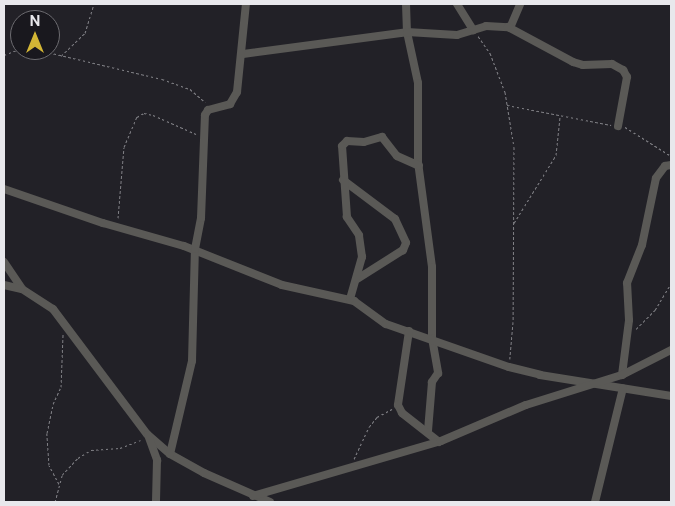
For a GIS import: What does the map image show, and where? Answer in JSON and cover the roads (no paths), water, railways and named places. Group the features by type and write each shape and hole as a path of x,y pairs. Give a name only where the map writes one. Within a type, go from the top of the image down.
{"street":[{"path":"170,454 192,361 195,250 202,218 205,115 211,109 226,106 233,100 243,54 246,4"},
{"path":"406,4 407,32 418,83 419,166 432,267 432,338 438,373 431,386 428,431"},
{"path":"457,4 473,30"},
{"path":"510,28 520,4"},
{"path":"243,54 407,32 457,35 486,26 510,28 573,62 583,65 612,64 624,70 627,77 618,126"},
{"path":"350,300 357,279 362,244 347,217 342,149 347,141 364,142 385,138 397,156 419,166"},
{"path":"622,374 626,338 627,283 642,245 656,178 665,166 671,166"},
{"path":"343,180 395,219 406,243 404,250 357,279"},
{"path":"4,189 118,227 195,250 282,286 360,303 378,320 508,367 671,396"},
{"path":"4,262 22,289"},
{"path":"4,285 22,289 53,309 148,436 170,454 253,496 270,502"},
{"path":"409,331 398,405 402,413 428,431 439,442"},
{"path":"253,496 439,442 526,405 622,374 671,350"},
{"path":"595,502 623,388"},
{"path":"148,436 157,460 156,502"}]}
